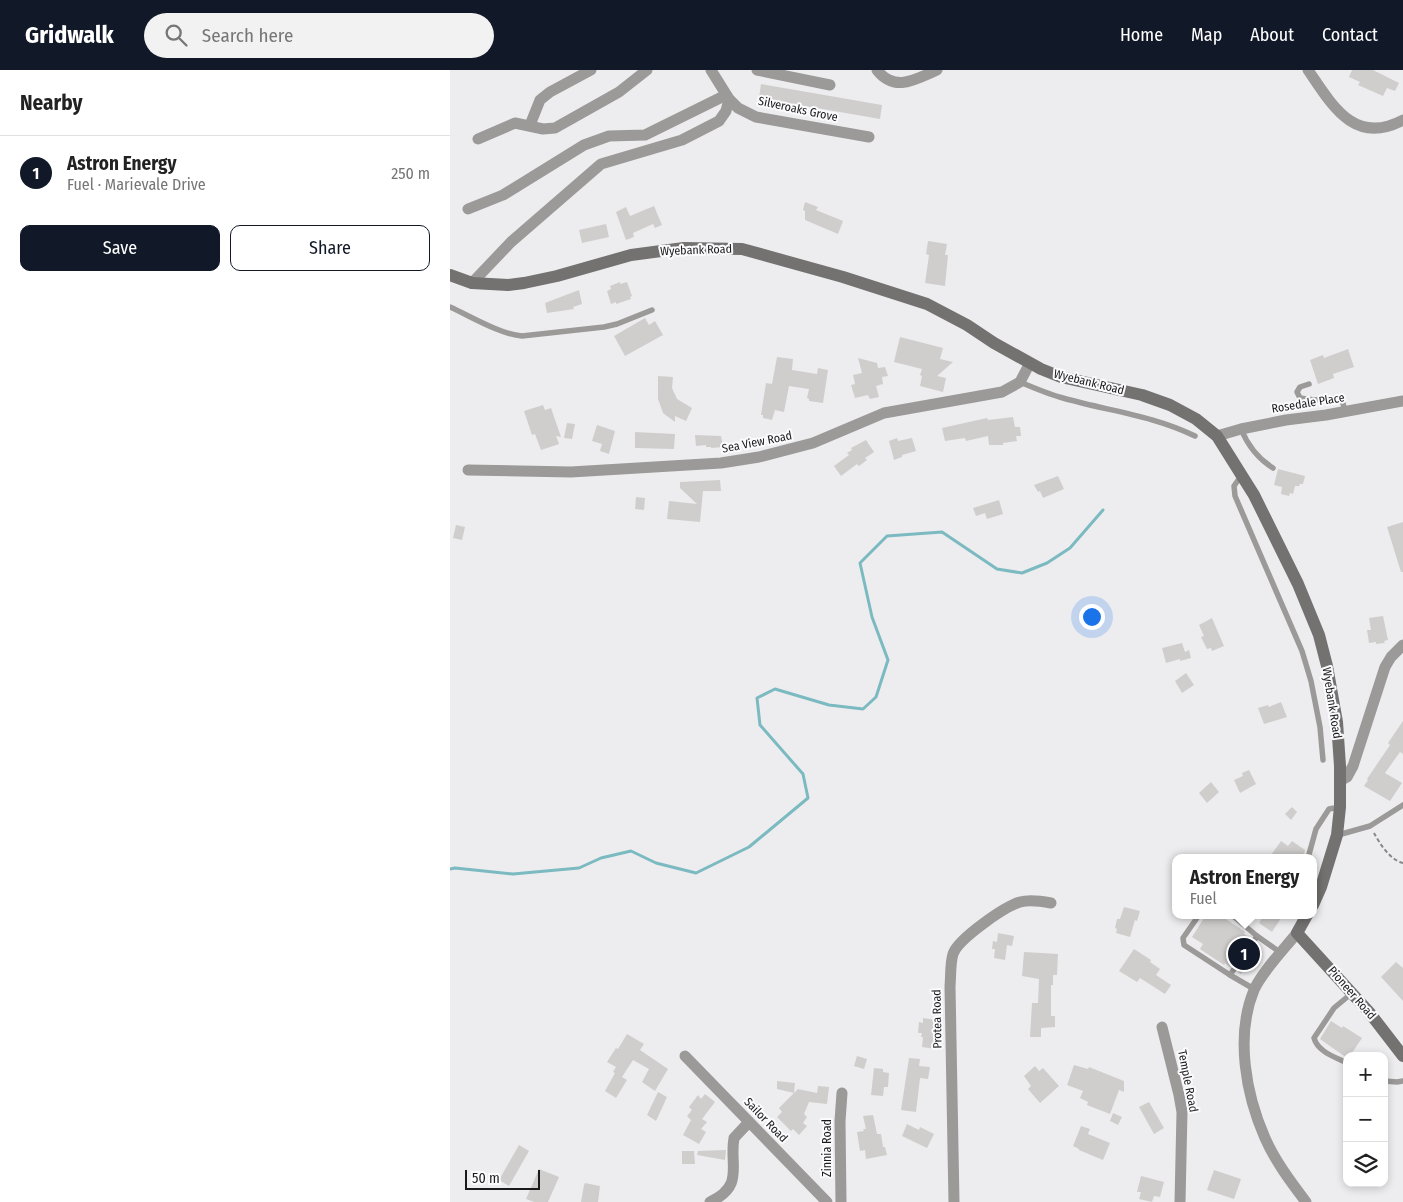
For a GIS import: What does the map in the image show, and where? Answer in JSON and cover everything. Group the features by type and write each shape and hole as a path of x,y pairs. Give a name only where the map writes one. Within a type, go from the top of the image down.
{"main road":[{"name":"Wyebank Road","path":"450,275 472,282 524,283 631,255 684,248 742,249 844,277 927,304 967,325 1030,363 1061,377 1142,395 1170,405 1196,418 1217,436 1242,474 1298,584 1319,635 1327,666 1337,722 1340,807 1337,835 1317,895"},
{"path":"1298,933 1304,919"},
{"name":"Pioneer Road","path":"1298,933 1369,1012 1403,1056"}],"street":[{"path":"530,126 540,100 550,92 591,70"},
{"path":"478,139 515,123 543,129 555,128 619,92 647,70"},
{"name":"Silveroaks Grove","path":"711,70 727,97 738,108 756,117 869,137"},
{"path":"757,70 830,85"},
{"path":"877,70 882,76 892,82 907,83 922,78 935,70"},
{"path":"1308,70 1330,102 1350,122 1372,129 1392,126 1403,120"},
{"path":"468,209 503,195 584,145 609,136 645,135 727,97 726,111 719,122 682,140 601,164 511,242 472,282"},
{"path":"1020,382 1030,363"},
{"name":"Sea View Road","path":"468,470 571,472 721,463 759,457 813,443 884,413 1002,392 1020,382"},
{"name":"Rosedale Place","path":"1217,436 1286,420 1403,401"},
{"path":"1340,781 1347,777 1353,766 1384,667 1390,657 1403,645"},
{"name":"Protea Road","path":"954,1202 950,986 952,955 956,947 970,935 1009,907 1020,902 1036,900 1051,903"},
{"path":"1298,933 1254,989 1246,1018 1244,1042 1246,1066 1258,1122 1270,1148 1306,1202"},
{"name":"Temple Road","path":"1162,1027 1182,1112 1180,1202"},
{"name":"Sailor Road","path":"685,1056 827,1202"},
{"name":"Zinnia Road","path":"841,1202 840,1121 842,1093"},
{"path":"710,1202 726,1191 733,1180 734,1138 749,1122"}],"lane":[{"path":"450,307 515,336 604,327 617,324 652,310"},
{"path":"1020,382 1063,399 1149,418 1175,426 1195,436"},
{"path":"1309,384 1300,387 1297,392 1300,398 1314,400 1336,398 1343,403 1344,412"},
{"path":"1242,429 1246,441 1260,460 1272,468"},
{"path":"1242,474 1234,486 1235,496 1302,651 1315,699 1323,760"},
{"path":"1337,835 1370,826 1403,805"},
{"path":"1309,854 1318,824 1329,809 1340,807"},
{"path":"1196,919 1183,938 1184,946 1254,989"},
{"path":"1236,919 1256,938 1281,953"},
{"path":"1230,975 1234,969"},
{"path":"1343,1061 1320,1049 1314,1038 1334,1008 1352,993"},
{"path":"1388,1081 1403,1080"}],"path":[{"path":"1370,826 1381,845 1397,862 1403,863"}],"building":[{"path":"1352,70 1373,70 1399,83 1395,91 1387,88 1383,96 1358,85 1360,82 1349,77"},
{"path":"761,84 882,105 880,119 759,98"},
{"path":"805,202 818,207 816,210 843,221 838,234 805,220 805,211 803,210"},
{"path":"654,206 662,225 655,228 653,224 633,233 634,237 626,240 616,212 626,207 630,216"},
{"path":"606,224 609,237 582,243 579,230"},
{"path":"928,241 947,244 945,255 948,255 945,286 925,283 929,255 926,254"},
{"path":"620,282 620,284 627,282 632,296 630,297 631,299 611,304 607,291 611,289 610,286"},
{"path":"579,290 582,304 573,307 574,309 547,313 545,303"},
{"path":"645,318 649,325 655,321 663,335 625,356 614,336"},
{"path":"900,337 943,348 940,359 953,362 937,376 946,378 943,392 920,386 922,369 894,362"},
{"path":"1348,349 1354,367 1333,374 1334,378 1318,384 1310,360 1323,355 1324,358"},
{"path":"777,357 793,359 792,370 817,374 818,368 828,370 823,403 809,401 807,398 809,389 789,386 784,412 775,410 772,420 763,418 763,415 761,415 766,383 772,384"},
{"path":"858,358 877,363 878,368 885,367 888,376 882,377 883,384 876,386 879,397 870,399 868,395 855,398 851,385 855,384 853,375 862,373"},
{"path":"658,376 673,377 672,388 677,399 692,408 686,421 675,416 675,422 663,413 658,399"},
{"path":"543,405 545,410 551,408 561,437 556,436 559,444 541,450 535,434 532,435 524,411"},
{"path":"1013,417 1015,427 1020,427 1021,436 1016,436 1017,441 1003,443 1003,445 989,445 988,436 966,441 965,438 945,441 942,428 987,418 988,420"},
{"path":"567,423 575,424 572,439 564,438"},
{"path":"597,425 615,431 609,454 600,451 602,444 592,441"},
{"path":"635,432 675,434 674,449 635,448"},
{"path":"695,435 721,436 723,447 696,446"},
{"path":"897,438 898,441 912,438 916,451 902,455 902,457 894,460 889,441"},
{"path":"866,440 874,452 865,458 867,460 859,466 857,464 841,476 834,466 849,455 847,453 852,450 851,448"},
{"path":"1278,469 1305,476 1303,484 1295,486 1293,494 1290,493 1289,496 1281,494 1282,487 1274,485"},
{"path":"1058,476 1064,489 1043,498 1040,491 1038,492 1034,485"},
{"path":"720,480 721,491 703,491 700,522 667,519 669,501 697,504 680,488 680,482"},
{"path":"636,497 645,498 644,510 635,509"},
{"path":"999,500 1003,514 987,519 985,513 976,516 973,508"},
{"path":"1403,522 1403,572 1401,572 1387,527"},
{"path":"456,525 465,527 462,540 453,538"},
{"path":"1383,616 1388,640 1384,641 1385,643 1369,643 1367,630 1371,630 1369,618"},
{"path":"1212,618 1224,646 1212,651 1211,648 1207,649 1201,637 1204,636 1199,625"},
{"path":"1182,643 1185,652 1189,650 1191,658 1166,663 1162,648"},
{"path":"1186,673 1194,685 1182,693 1175,681"},
{"path":"1281,702 1287,717 1264,724 1258,708 1268,705 1269,707"},
{"path":"1403,721 1403,754 1400,752 1385,773 1402,783 1390,801 1364,786 1390,745 1388,743"},
{"path":"1249,770 1256,784 1240,793 1234,780 1243,776 1242,773"},
{"path":"1211,782 1219,792 1207,803 1199,793"},
{"path":"1292,807 1297,812 1291,820 1285,814"},
{"path":"1281,841 1288,846 1292,841 1305,850 1304,854 1272,854"},
{"path":"1124,907 1140,911 1130,937 1116,933 1117,929 1115,928 1117,919 1120,919"},
{"path":"1203,919 1226,919 1245,932 1244,934 1250,938 1251,945 1254,946 1258,943 1260,945 1241,974 1238,972 1236,965 1230,967 1225,963 1224,965 1200,949 1203,944 1192,937"},
{"path":"1262,919 1280,919 1272,932 1259,923"},
{"path":"998,933 1014,936 1012,946 1007,945 1005,960 994,958 995,949 992,949 993,941 997,942"},
{"path":"1134,949 1151,960 1150,962 1160,969 1156,975 1171,985 1165,994 1140,978 1137,982 1119,971"},
{"path":"1024,952 1058,954 1057,975 1053,975 1053,985 1051,985 1051,1016 1055,1016 1055,1027 1041,1028 1041,1037 1030,1037 1032,1003 1038,1003 1039,979 1022,976"},
{"path":"1396,962 1403,968 1403,1001 1381,977"},
{"path":"923,1018 936,1020 935,1049 922,1047 922,1033 918,1033 919,1022 923,1023"},
{"path":"1331,1021 1362,1038 1353,1052 1343,1052 1343,1055 1320,1039"},
{"path":"627,1034 644,1044 640,1050 668,1069 655,1091 642,1082 649,1069 633,1060 622,1077 627,1080 616,1098 605,1091 615,1073 613,1072 616,1067 607,1062"},
{"path":"857,1056 867,1059 864,1069 854,1066"},
{"path":"909,1058 920,1059 919,1066 930,1067 928,1079 920,1078 916,1112 901,1110"},
{"path":"1074,1065 1088,1069 1089,1067 1124,1081 1124,1092 1119,1090 1110,1114 1087,1105 1088,1102 1080,1098 1083,1091 1067,1085"},
{"path":"1035,1066 1039,1071 1043,1068 1059,1086 1040,1103 1028,1089 1031,1086 1024,1076"},
{"path":"874,1068 883,1069 883,1072 889,1073 888,1087 884,1087 883,1096 871,1095"},
{"path":"777,1081 795,1083 794,1093 777,1089"},
{"path":"818,1086 829,1087 827,1104 809,1102 804,1114 807,1117 803,1123 807,1126 799,1135 793,1129 791,1131 777,1117 782,1112 779,1108 798,1089 817,1093"},
{"path":"658,1092 667,1097 656,1121 647,1115"},
{"path":"705,1094 715,1102 702,1119 707,1122 701,1129 706,1132 699,1144 683,1135 691,1120 687,1116 692,1110 689,1107 698,1095 701,1099"},
{"path":"1149,1102 1164,1128 1154,1134 1139,1107"},
{"path":"1113,1113 1122,1117 1118,1125 1110,1121"},
{"path":"873,1115 877,1134 881,1134 883,1147 885,1147 887,1155 866,1159 865,1150 860,1151 857,1132 866,1129 863,1116"},
{"path":"907,1124 919,1130 920,1127 934,1134 927,1148 902,1136"},
{"path":"1081,1126 1090,1129 1088,1134 1110,1143 1103,1160 1073,1146"},
{"path":"519,1145 529,1151 509,1186 499,1180"},
{"path":"726,1150 725,1160 697,1155 698,1151"},
{"path":"682,1151 694,1151 695,1164 682,1164"},
{"path":"539,1169 559,1177 548,1202 534,1202 526,1199"},
{"path":"1214,1170 1241,1179 1234,1199 1207,1190"},
{"path":"1141,1176 1164,1182 1160,1197 1154,1196 1152,1202 1139,1199 1141,1192 1137,1192"},
{"path":"585,1183 600,1186 598,1202 581,1202"}],"waterway":[{"path":"450,869 513,874 579,868 601,858 631,851 656,863 696,873 749,847 808,798 803,774 760,725 757,698 775,689 829,705 863,709 876,697 888,660 872,617 860,563 887,536 942,532 997,569 1022,573 1047,563 1070,548 1103,510"}],"place":[{"name":"Astron Energy","path":"1244,954"}]}
